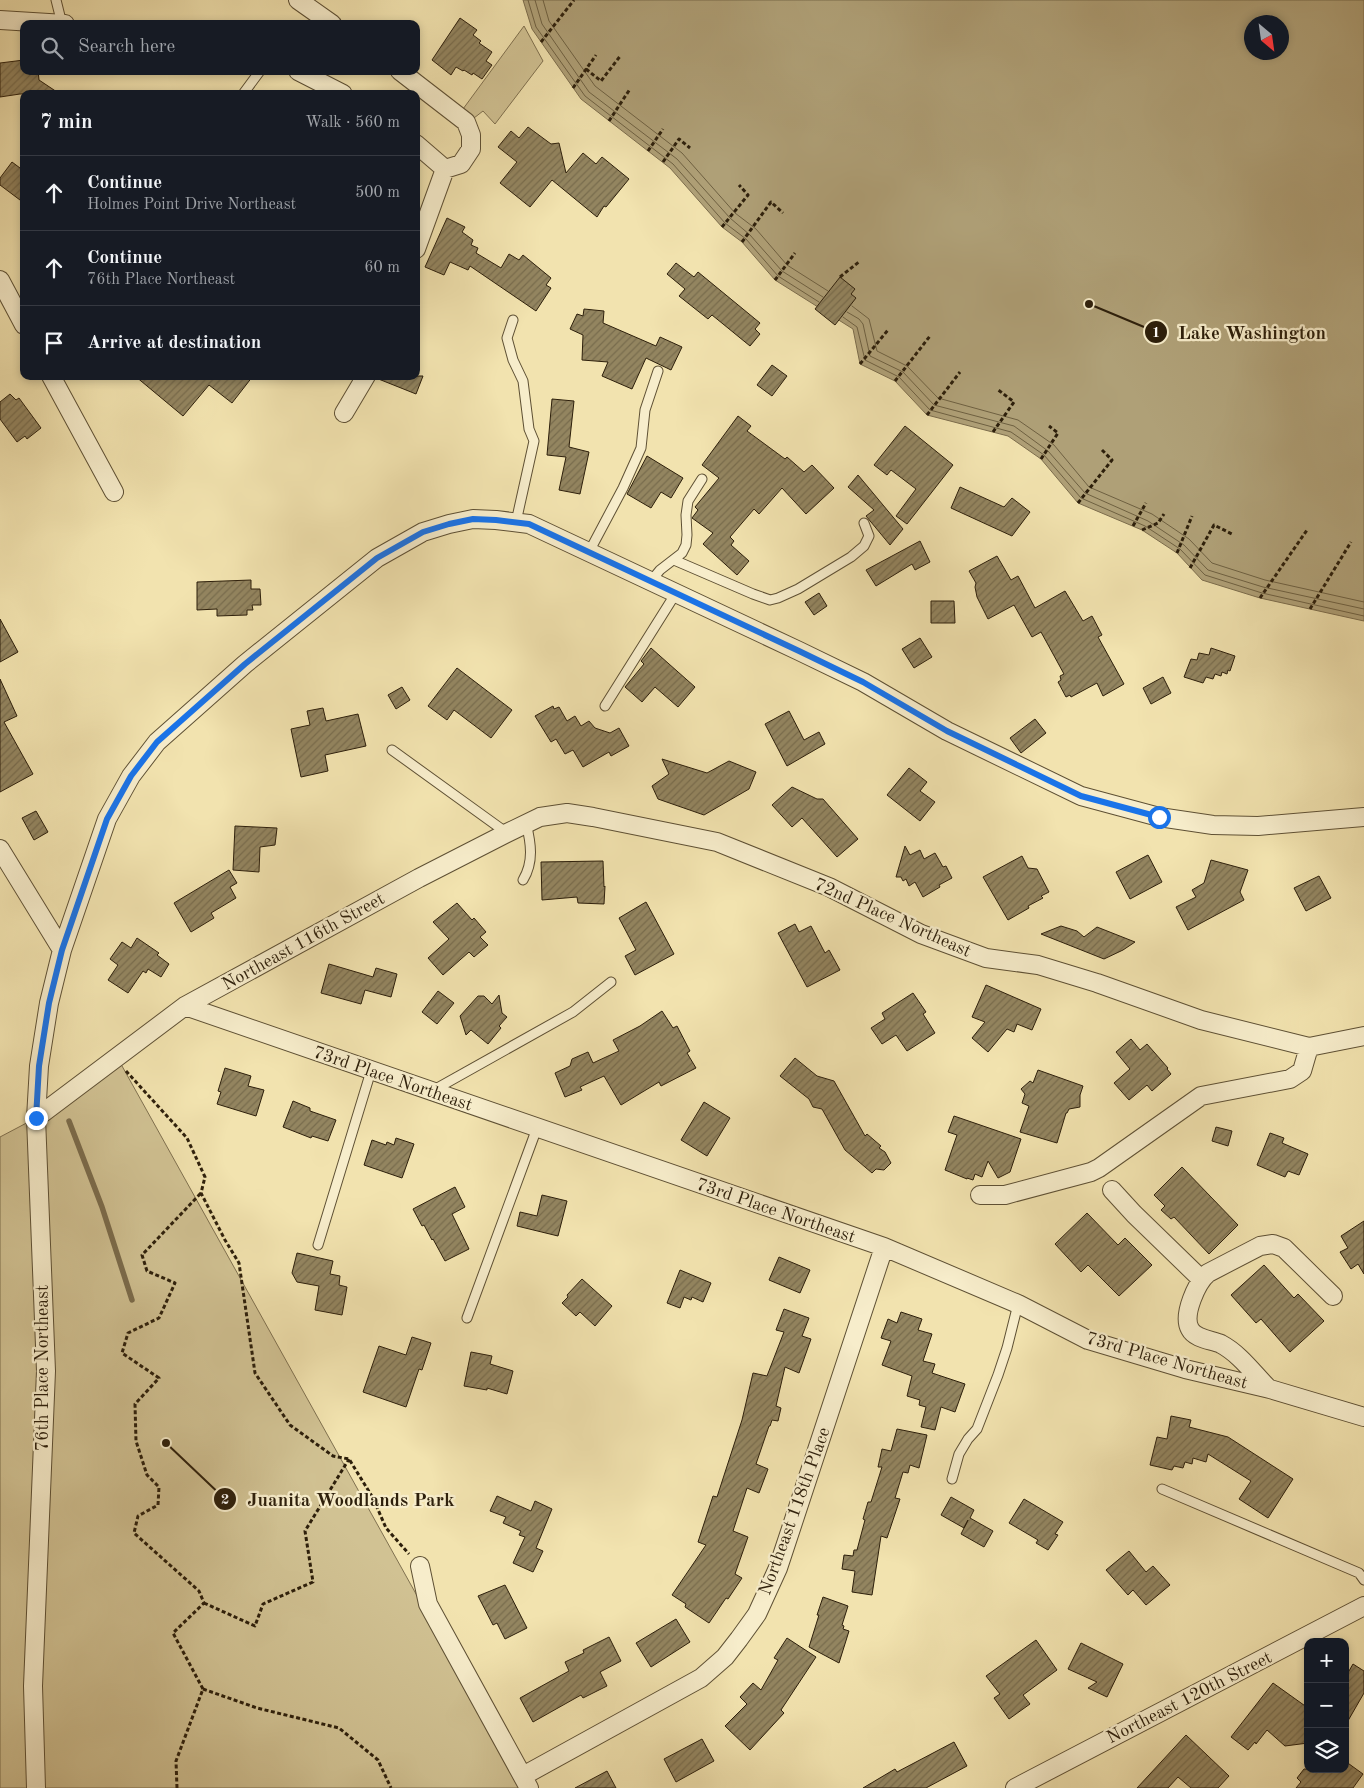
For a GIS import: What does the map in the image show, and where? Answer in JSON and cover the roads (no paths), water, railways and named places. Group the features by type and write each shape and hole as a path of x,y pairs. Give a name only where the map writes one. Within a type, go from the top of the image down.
{"street":[{"path":"298,0 326,20"},
{"path":"0,20 20,21"},
{"path":"306,75 335,90"},
{"path":"405,75 466,122 471,135 470,149 461,164 445,169"},
{"path":"420,147 445,169"},
{"path":"420,238 445,169"},
{"path":"0,280 20,318"},
{"path":"54,380 114,492"},
{"path":"344,413 364,380"},
{"name":"76th Place Northeast","path":"36,1788 33,1686 46,1372 36,1118 40,1056 49,1003 62,950 107,819 131,776 157,742 245,664 377,558 423,532 449,524 473,519 529,524 855,678 947,731 1081,796 1159,817 1213,825 1258,826 1364,817"},
{"name":"Northeast 116th Street","path":"36,1118 185,1006 419,878 540,817 566,813 592,816"},
{"name":"72nd Place Northeast","path":"592,816 717,842 829,887 921,934 986,958 1038,965 1097,983 1201,1020 1309,1047"},
{"path":"0,850 62,950"},
{"name":"73rd Place Northeast","path":"185,1006 884,1247 1018,1304 1088,1340 1185,1369 1270,1389 1364,1417"},
{"path":"980,1195 1005,1196 1091,1172 1201,1096 1290,1079 1302,1071 1309,1047 1364,1036"},
{"path":"1112,1190 1201,1279"},
{"path":"1270,1389 1228,1348 1196,1335 1190,1330 1188,1324 1190,1308 1194,1292 1201,1279 1208,1273 1260,1246 1273,1244 1284,1248 1333,1296"},
{"name":"Northeast 118th Place","path":"526,1782 701,1678 725,1657 757,1614 778,1568 884,1247"},
{"path":"420,1566 428,1604 526,1782"},
{"name":"Northeast 120th Street","path":"1015,1788 1364,1606"}],"lane":[{"path":"56,0 63,20"},
{"path":"246,90 257,75"},
{"path":"513,320 507,338 512,360 523,381 529,429 534,441 516,522"},
{"path":"589,552 623,488 641,448 645,410 658,371"},
{"path":"651,581 660,570 682,553 686,545 688,501 702,479"},
{"path":"674,560 770,600 798,589 864,546 869,536 864,523"},
{"path":"605,706 676,593"},
{"path":"392,750 506,833"},
{"path":"522,880 529,871 531,845 526,823"},
{"path":"432,1092 573,1012 611,982"},
{"path":"318,1245 372,1071"},
{"path":"467,1318 536,1128"},
{"path":"952,1479 959,1454 977,1429 998,1375 1018,1304"},
{"path":"1162,1489 1359,1573 1364,1580"}],"water":[{"path":"523,0 1364,0 1364,621 1260,598 1202,580 1177,553 1142,530 1078,503 1041,459 1008,436 927,415 895,381 860,364 853,329 775,280 742,242 722,227 670,168 581,99 532,29"}],"waterway":[{"path":"69,1121 102,1207 132,1300"}],"place":[{"name":"Lake Washington","path":"1089,304"},
{"name":"Juanita Woodlands Park","path":"166,1443"}]}
